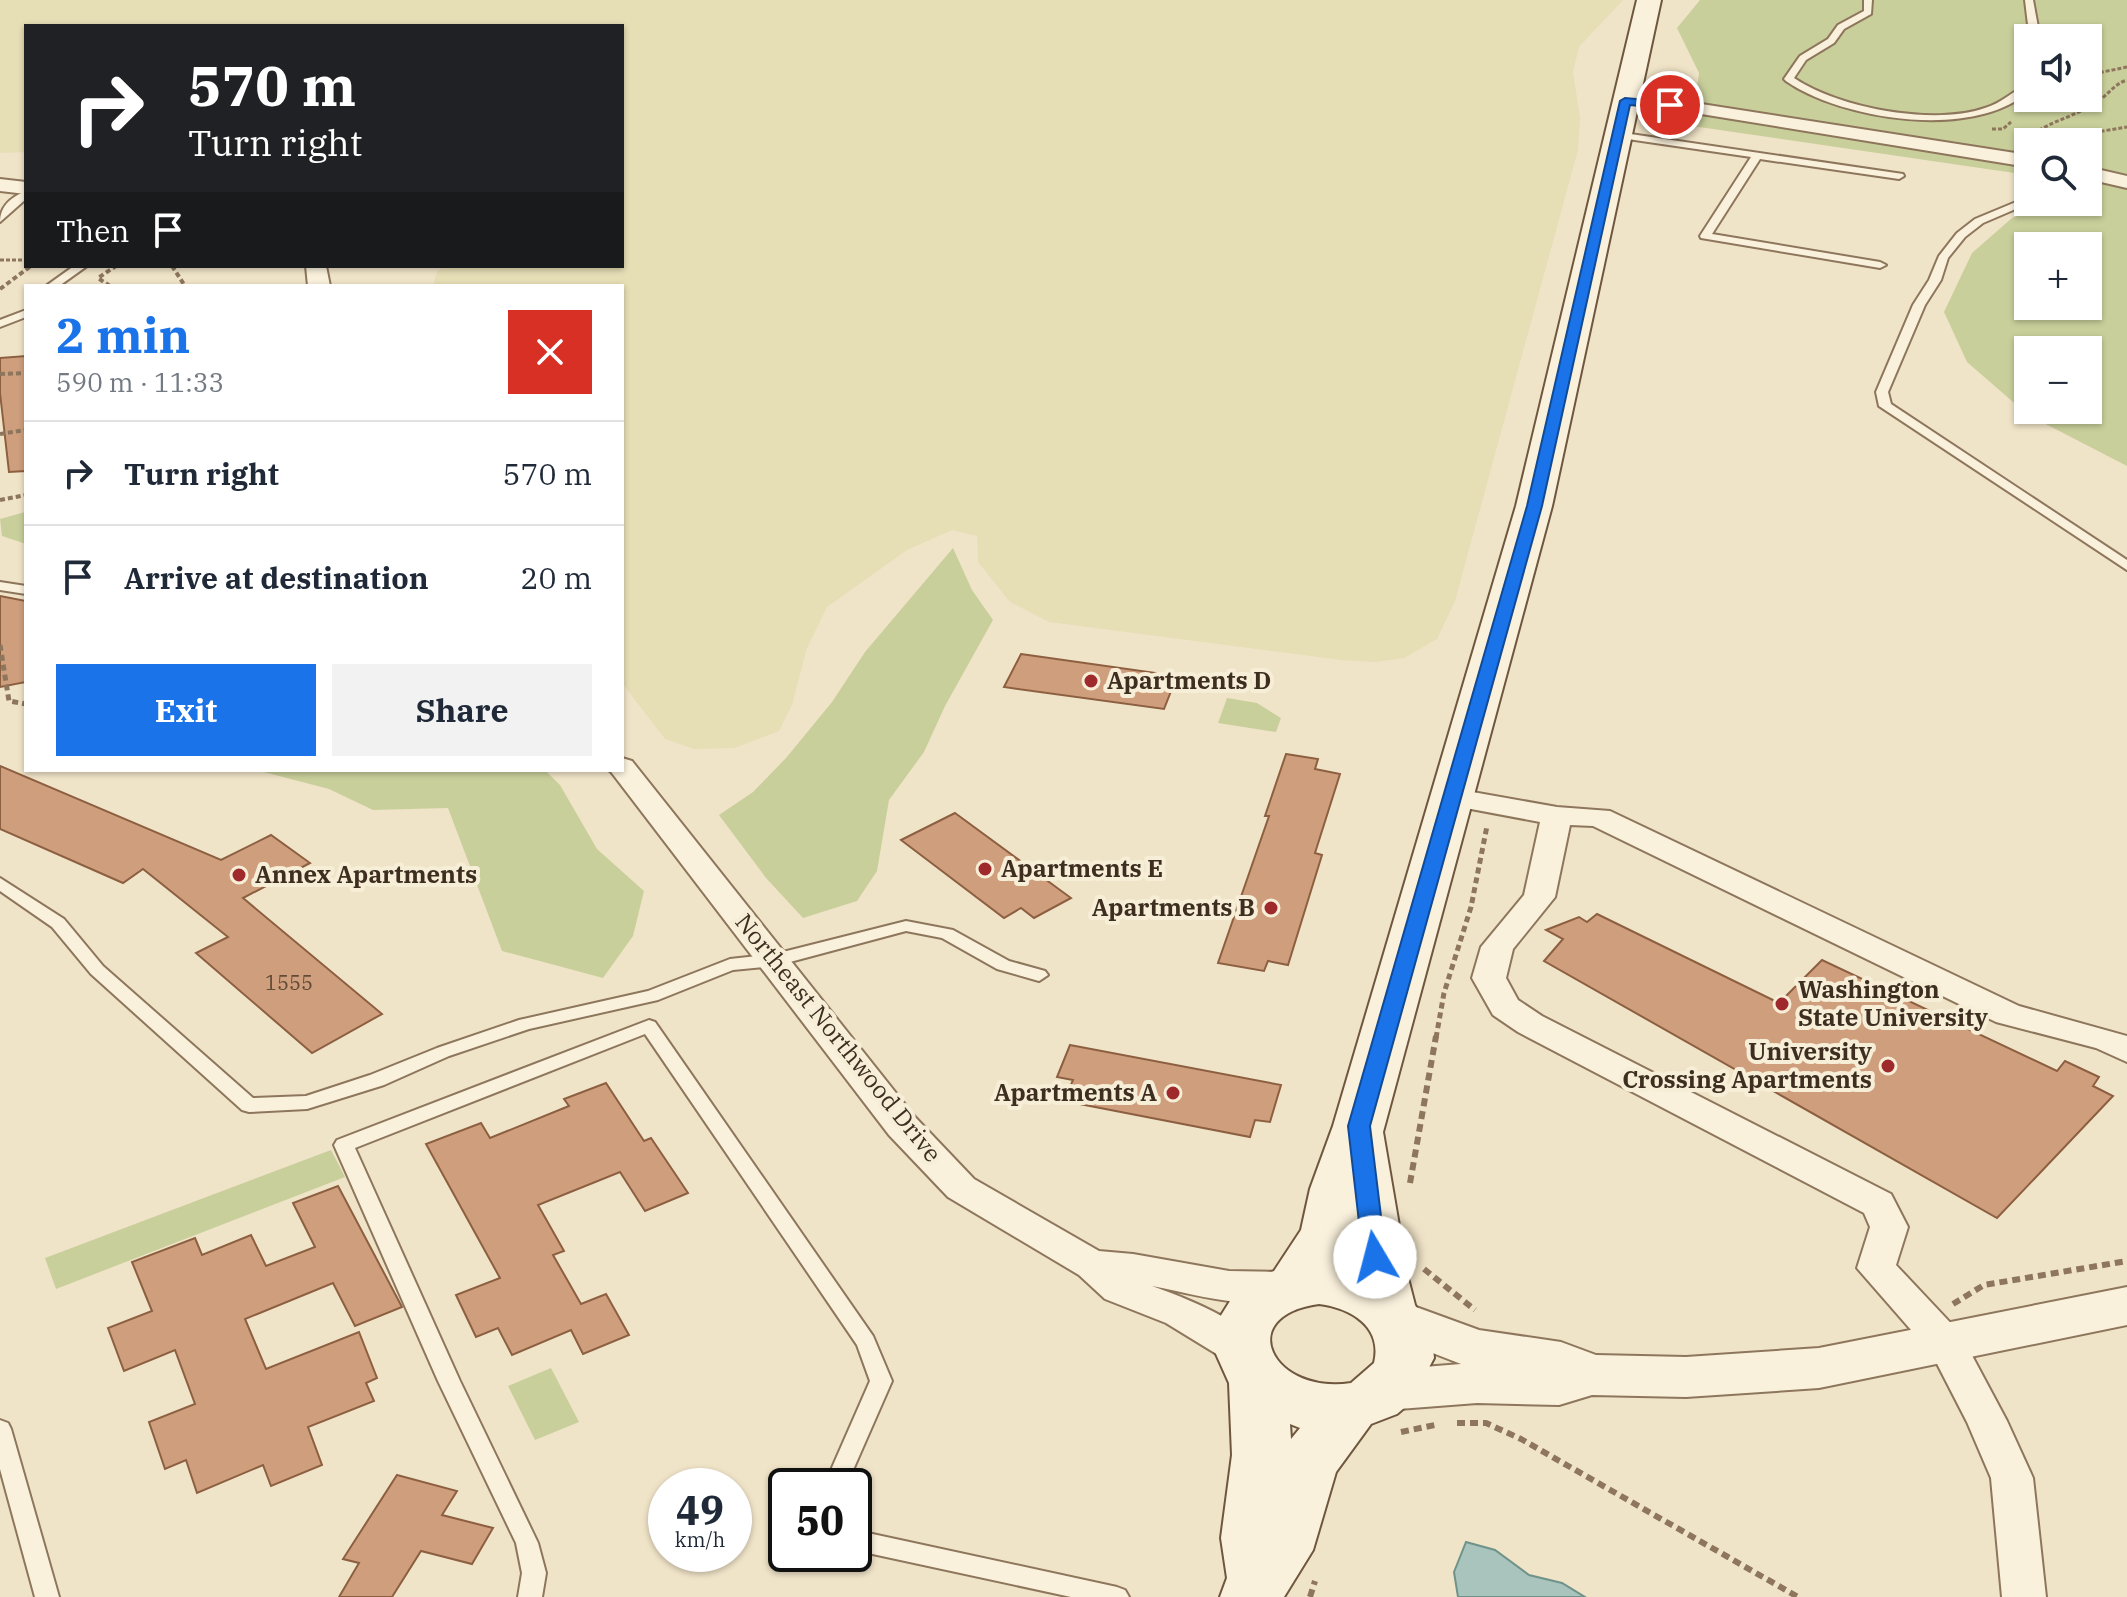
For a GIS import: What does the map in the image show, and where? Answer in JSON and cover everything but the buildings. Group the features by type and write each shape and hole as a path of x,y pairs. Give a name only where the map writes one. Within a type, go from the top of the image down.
{"main road":[{"path":"1290,1286 1328,1234 1337,1189 1359,1126 1534,506 1649,0"},
{"path":"1285,1585 1281,1550 1308,1463 1375,1411 1399,1374 1405,1355 1403,1336 1390,1313 1370,1237 1359,1126"},
{"path":"1285,1585 1252,1538 1262,1455 1243,1330 1250,1312 1264,1297 1290,1286 1320,1282 1344,1286 1368,1295 1390,1313"},
{"path":"1250,1364 1276,1394 1299,1404 1375,1411"}],"street":[{"path":"1621,118 1695,108 2014,159"},
{"path":"2102,176 2127,182"},
{"path":"0,185 24,188"},
{"name":"Northeast Northwood Drive","path":"624,770 902,1126 961,1188 1092,1265 1119,1289 1180,1312 1250,1364"},
{"path":"1450,797 1557,816 1599,817 2008,1014 2107,1040 2127,1050"},
{"path":"1557,816 1539,897 1497,947 1489,978 1505,1007 1530,1024 1878,1204 1889,1227 1876,1268 1931,1328 1987,1421 2012,1478 2024,1597"},
{"name":"Northeast Northwood Drive","path":"1092,1265 1133,1268 1229,1286 1290,1286"},
{"path":"1375,1411 1477,1383 1559,1385 1592,1375 1686,1377 1819,1368 1931,1328 2127,1306"},
{"path":"1390,1313 1475,1349 1561,1362 1592,1375"}],"lane":[{"path":"1868,0 1868,12 1864,17 1841,27 1831,41 1803,58 1789,79 1796,85 1844,104 1943,118 1980,112 2006,104 2014,98"},
{"path":"2029,0 2030,24"},
{"path":"1621,118 1758,154 1899,176"},
{"path":"1758,154 1705,236 1880,265"},
{"path":"0,219 10,205 24,195"},
{"path":"2014,206 1979,221 1961,235 1943,258 1882,392 1885,406 2127,566"},
{"path":"55,284 78,268"},
{"path":"0,324 24,314"},
{"path":"0,586 24,590"},
{"path":"0,883 58,923 97,970 249,1105 307,1102 377,1080 443,1052 525,1024 652,996 730,965 775,960 906,926 947,934 1003,965 1039,975"},
{"path":"530,1597 534,1573 527,1543 449,1381 344,1145 649,1026 866,1342 881,1381 843,1468"},
{"path":"0,1429 47,1597"},
{"path":"872,1544 1117,1597"}],"path":[{"path":"2102,72 2127,67"},
{"path":"2127,80 2110,89 2099,101 2076,114 2039,128 2028,138 2066,137 2127,127"},
{"path":"0,260 24,260"},
{"path":"0,289 28,268"},
{"path":"107,284 98,278 113,268"},
{"path":"0,374 24,373"},
{"path":"0,434 24,430"},
{"path":"0,500 24,495"},
{"path":"0,645 9,701 24,704"},
{"path":"1419,1261 1425,1272 1485,1316"},
{"path":"1931,1328 1955,1303 1984,1285 2127,1261"},
{"path":"1375,1411 1422,1427 1486,1423 1521,1439 1798,1597"}],"shaded area":[{"path":"0,0 1623,0 1579,47 1573,72 1580,118 1578,150 1455,601 1437,639 1404,658 1375,662 1049,622 1010,602 978,562 977,536 952,530 907,550 827,607 807,648 792,705 779,731 734,748 694,749 665,739 624,686 624,284 434,284 442,268 624,268 624,24 24,24 24,152 0,153"}],"green space":[{"path":"1700,0 2127,0 2127,466 2045,424 2102,424 2102,336 2014,336 2014,403 1967,362 1944,312 1972,253 2012,218 2102,216 2102,128 2014,128 2014,173 1692,126 1699,73 1677,28"},
{"path":"24,512 24,543 2,536 0,519"},
{"path":"953,548 972,590 993,620 945,706 924,752 889,800 877,871 857,901 803,918 766,878 719,815 753,792 786,758 832,702 865,652"},
{"path":"1227,698 1257,703 1281,718 1276,732 1218,723"},
{"path":"264,772 547,772 560,785 597,849 644,891 633,936 603,978 502,951 448,808 373,810 329,789"},
{"path":"331,1150 345,1177 56,1289 45,1258"},
{"path":"551,1368 579,1422 535,1440 508,1386"}],"water":[{"path":"1466,1542 1495,1550 1529,1575 1562,1583 1585,1597 1458,1597 1454,1572"}],"place":[{"name":"Apartments D","path":"1091,681"},
{"name":"Apartments E","path":"985,869"},
{"name":"Annex Apartments","path":"239,875"},
{"name":"Apartments B","path":"1271,908"},
{"name":"Washington State University","path":"1782,1004"},
{"name":"University Crossing Apartments","path":"1888,1066"},
{"name":"Apartments A","path":"1173,1093"}],"route":[{"path":"1375,1257 1370,1237 1359,1126 1534,506 1625,101 1670,105"}]}
